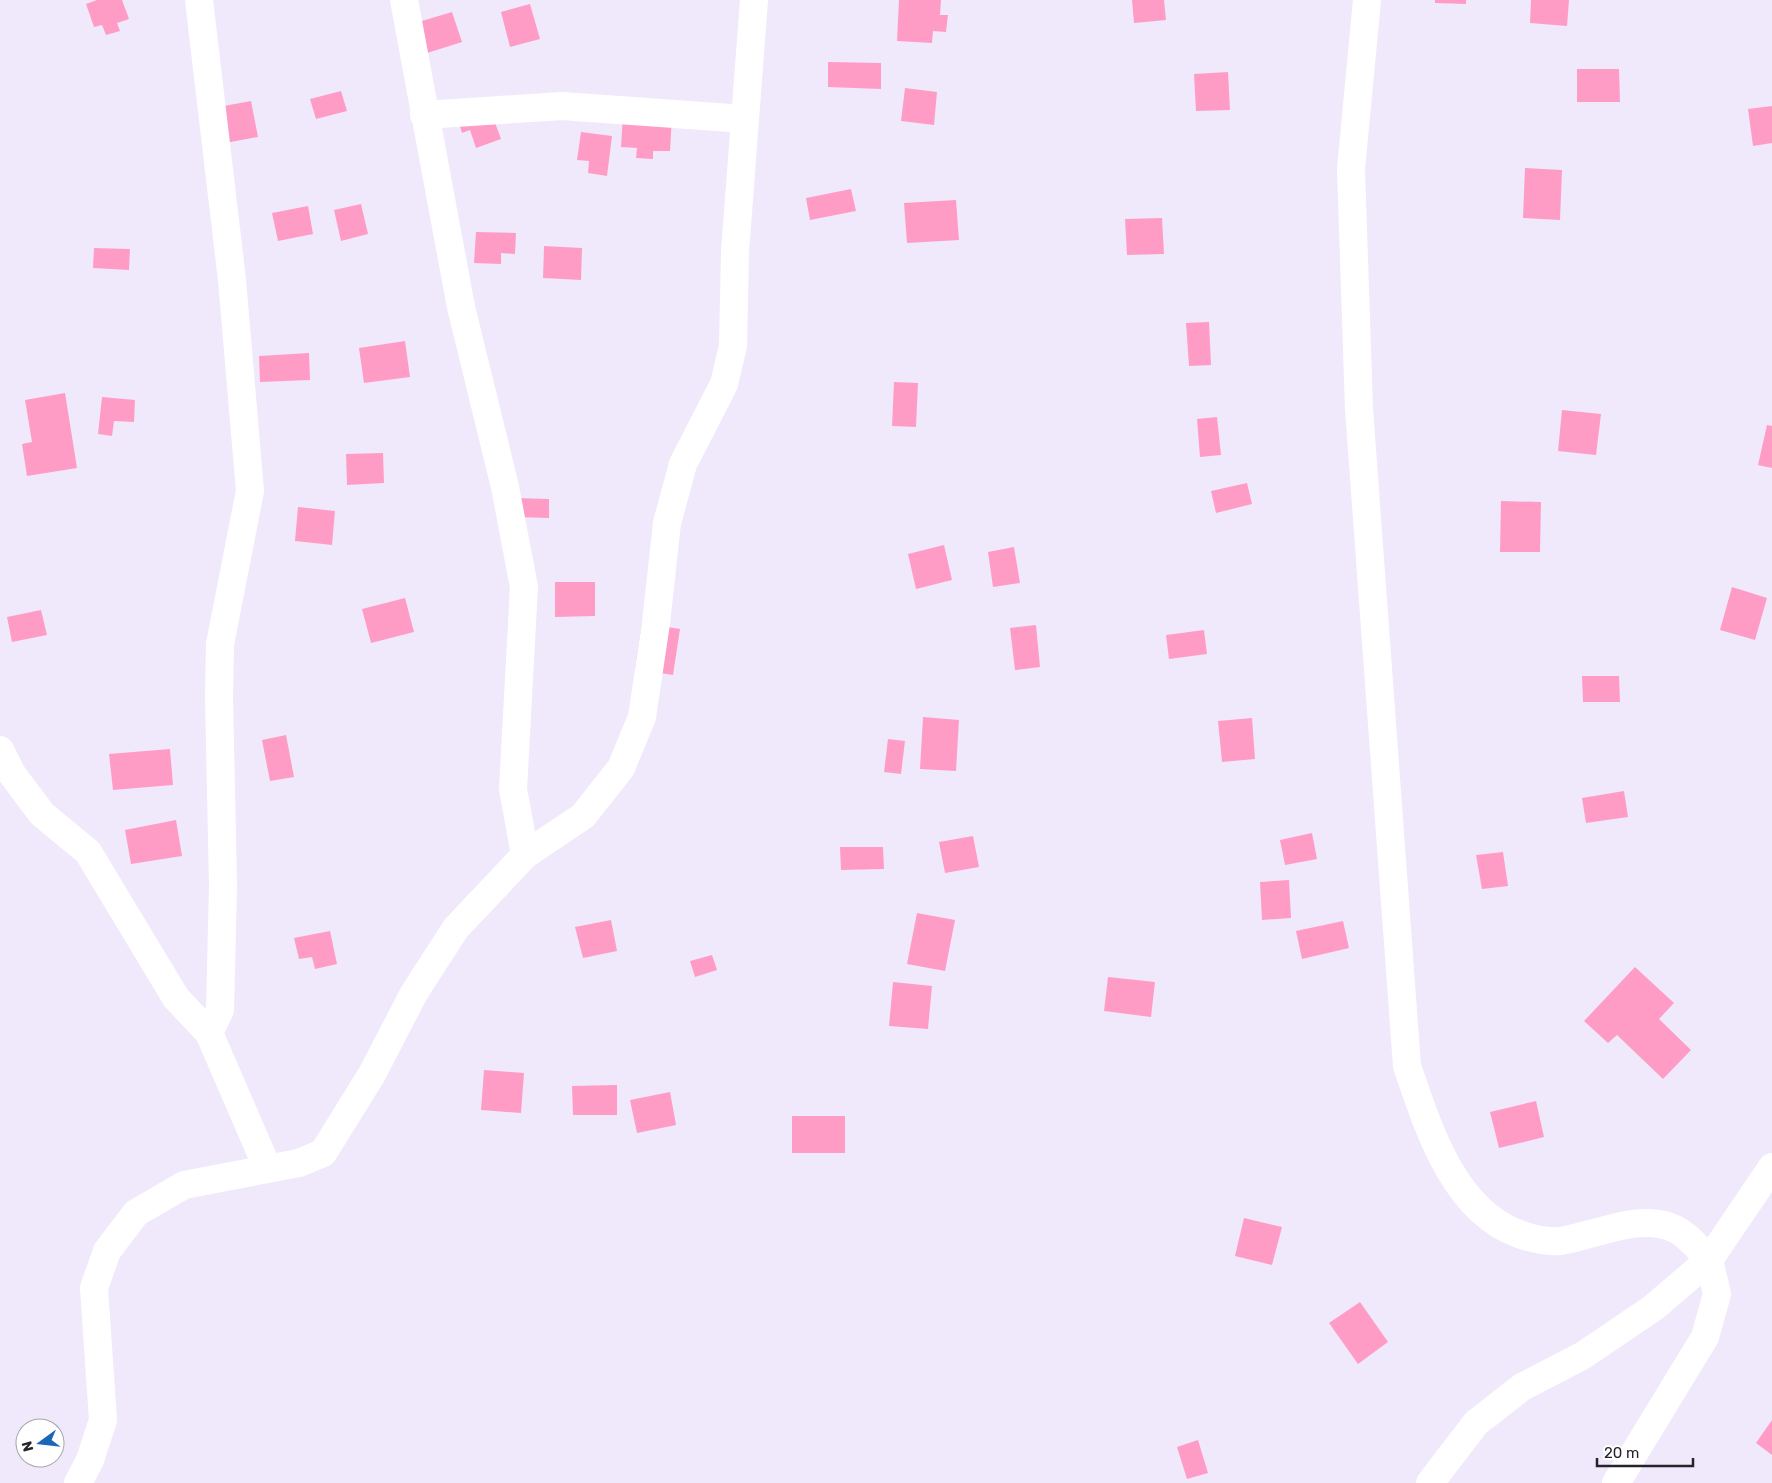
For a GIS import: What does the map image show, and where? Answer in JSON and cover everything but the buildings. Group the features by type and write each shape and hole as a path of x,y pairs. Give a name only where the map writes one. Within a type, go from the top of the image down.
{"street":[{"path":"199,0 232,280 250,491 220,644 219,697 223,886 220,1010 209,1033"},
{"path":"404,0 461,308 505,487 524,587 513,789 525,855"},
{"path":"78,1483 90,1460 103,1420 94,1288 107,1251 136,1212 184,1185 267,1167 299,1163 323,1153 372,1074 414,993 456,928 525,855 583,816 622,768 642,717 656,623 667,523 683,464 724,384 733,346 735,252 754,0"},
{"path":"1367,0 1351,169 1358,409 1407,1066 1421,1106 1447,1164 1472,1203 1489,1219 1510,1230 1538,1240 1559,1241 1638,1224 1657,1225 1674,1229 1682,1234 1709,1260 1717,1294 1704,1337 1616,1483"},
{"path":"424,115 562,106 744,118"},
{"path":"0,750 12,774 42,814 88,852 176,998 209,1033 267,1167"},
{"path":"1430,1483 1476,1423 1522,1387 1582,1356 1653,1308 1709,1260 1772,1167"}]}
